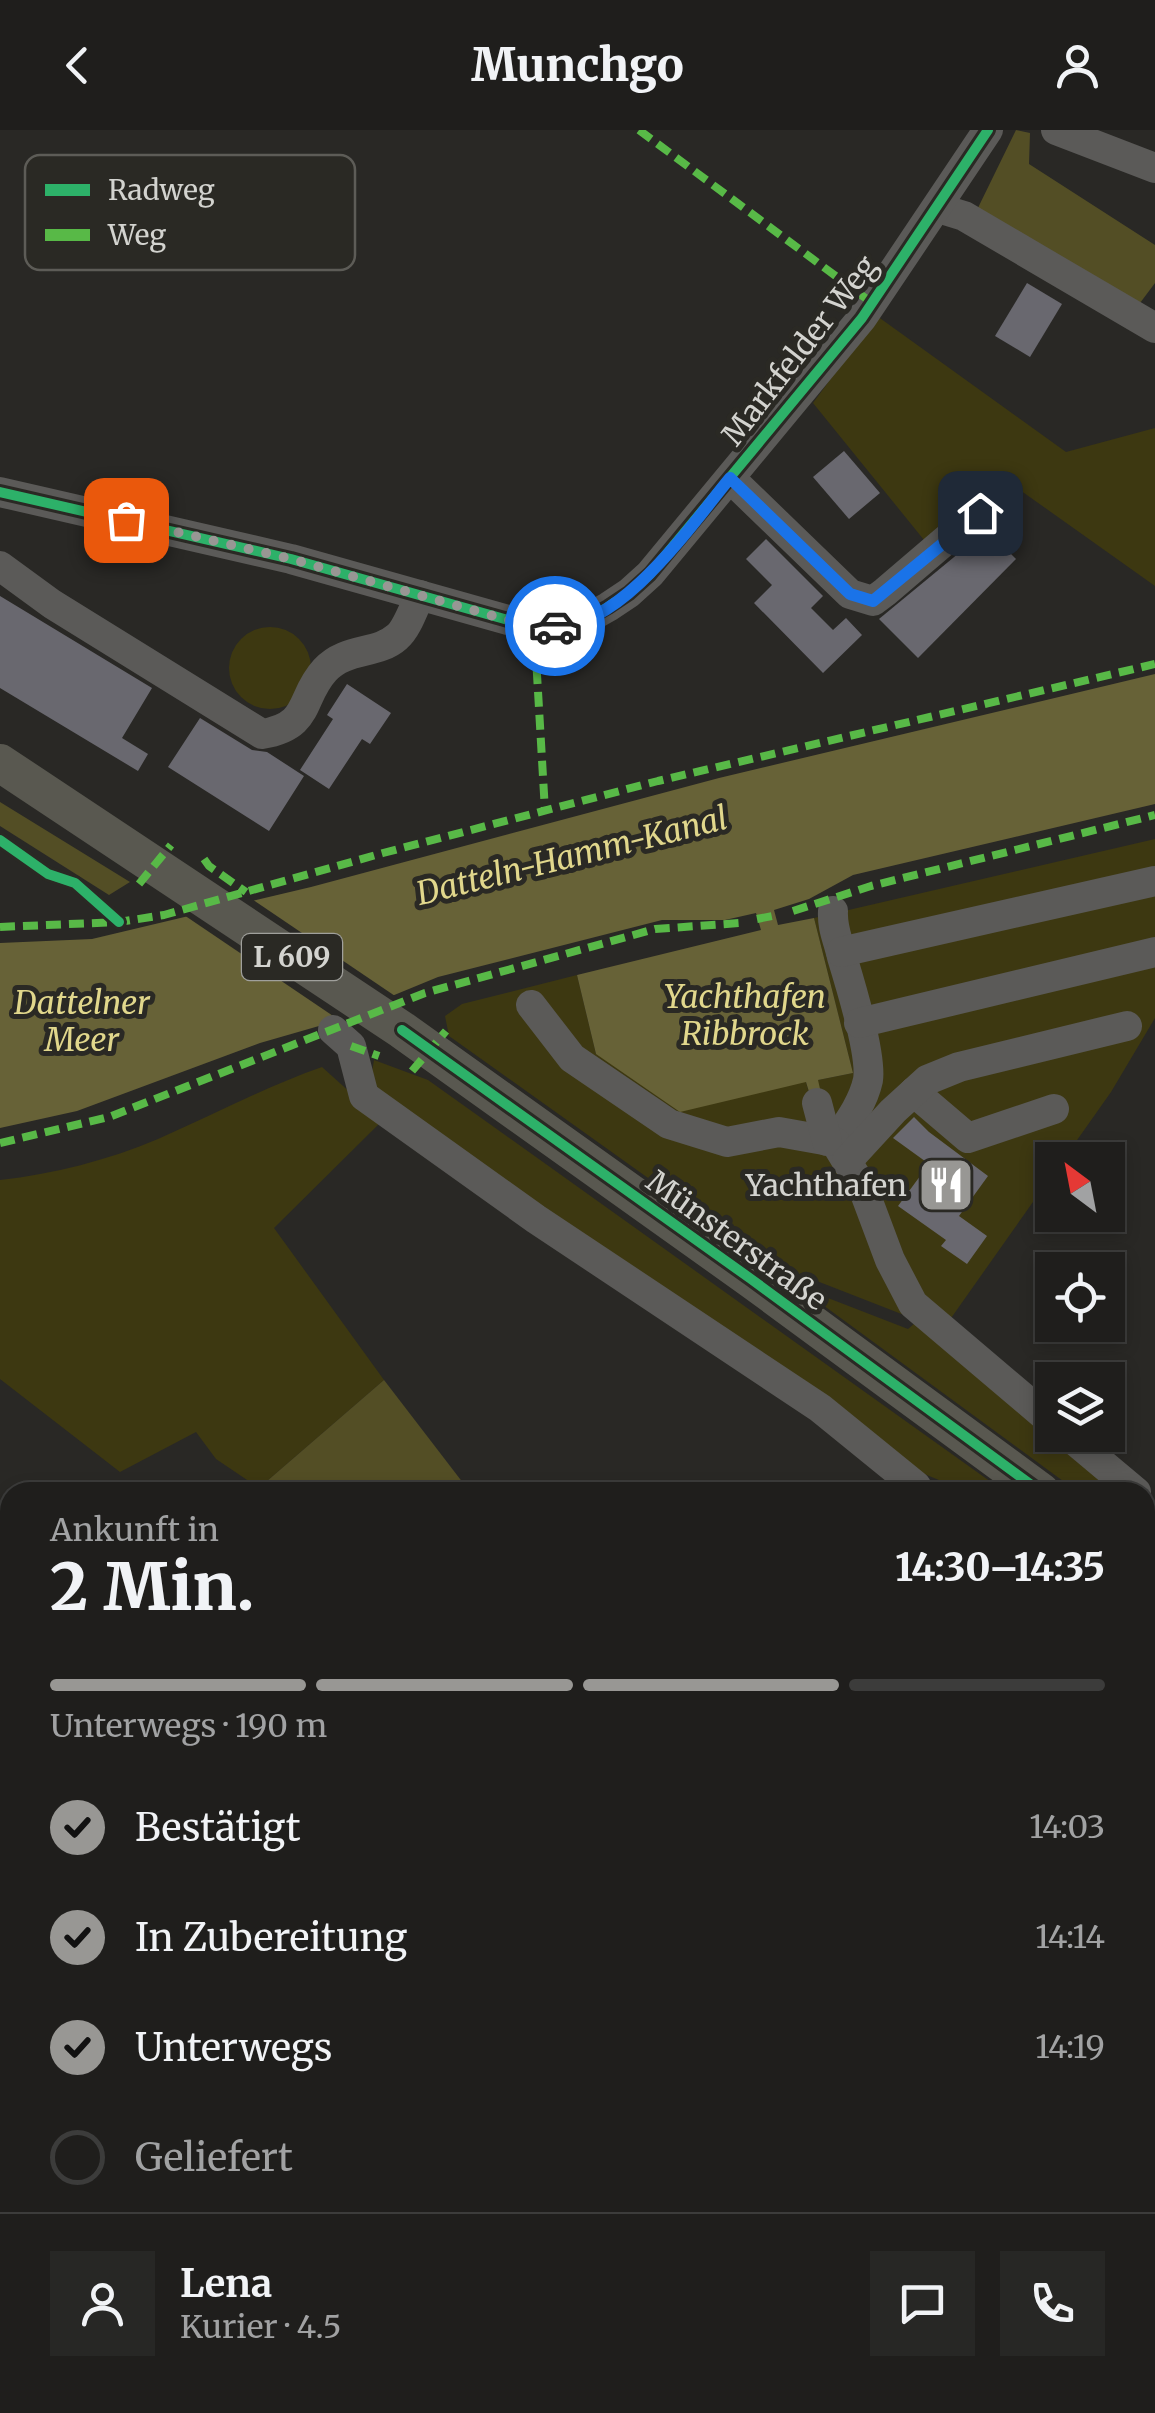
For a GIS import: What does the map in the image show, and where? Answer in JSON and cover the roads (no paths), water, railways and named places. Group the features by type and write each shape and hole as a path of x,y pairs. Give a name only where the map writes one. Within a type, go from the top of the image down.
{"main road":[{"name":"Münsterstraße","path":"0,762 402,1030 1027,1482"}],"street":[{"name":"Markfelder Weg","path":"0,492 273,555 508,620 561,627 585,620 629,594 650,574 862,318 988,130"},
{"path":"1056,130 1155,168"},
{"path":"938,208 964,216 1155,328"},
{"path":"730,478 829,575 859,598 873,601 976,515 984,513 1004,526"},
{"path":"0,566 52,604 262,734 284,730 302,712 325,670 349,652 374,648 398,637 420,595"},
{"path":"841,952 1155,881"},
{"path":"833,911 832,930 859,1023 868,1078 856,1112 836,1148"},
{"path":"859,1023 1154,952"},
{"path":"531,1005 572,1058 669,1124 727,1142 780,1132 836,1148"},
{"path":"836,1148 926,1080 959,1067 1127,1026"},
{"path":"333,1030 351,1046 364,1096 536,1219 820,1408 910,1482"},
{"path":"914,1092 968,1138 1054,1109"},
{"path":"818,1104 836,1148 863,1188 890,1260 913,1304 1035,1408"},
{"path":"1088,1452 1124,1482"}],"water":[{"name":"Dattelner Meer","path":"1155,674 1155,804 853,875 809,899 774,910 778,925 814,918 853,1073 818,1080 823,1102 813,1105 806,1082 680,1112 596,1054 577,975 761,930 756,913 725,920 662,920 438,977 319,1026 260,1043 77,1111 0,1128 0,943 92,939 311,887 719,778"}],"place":[{"name":"Yachthafen","path":"946,1185"}],"water label":[{"name":"Datteln-Hamm-Kanal","path":"572,856"},
{"name":"Yachthafen Ribbrock","path":"745,1016"}]}
